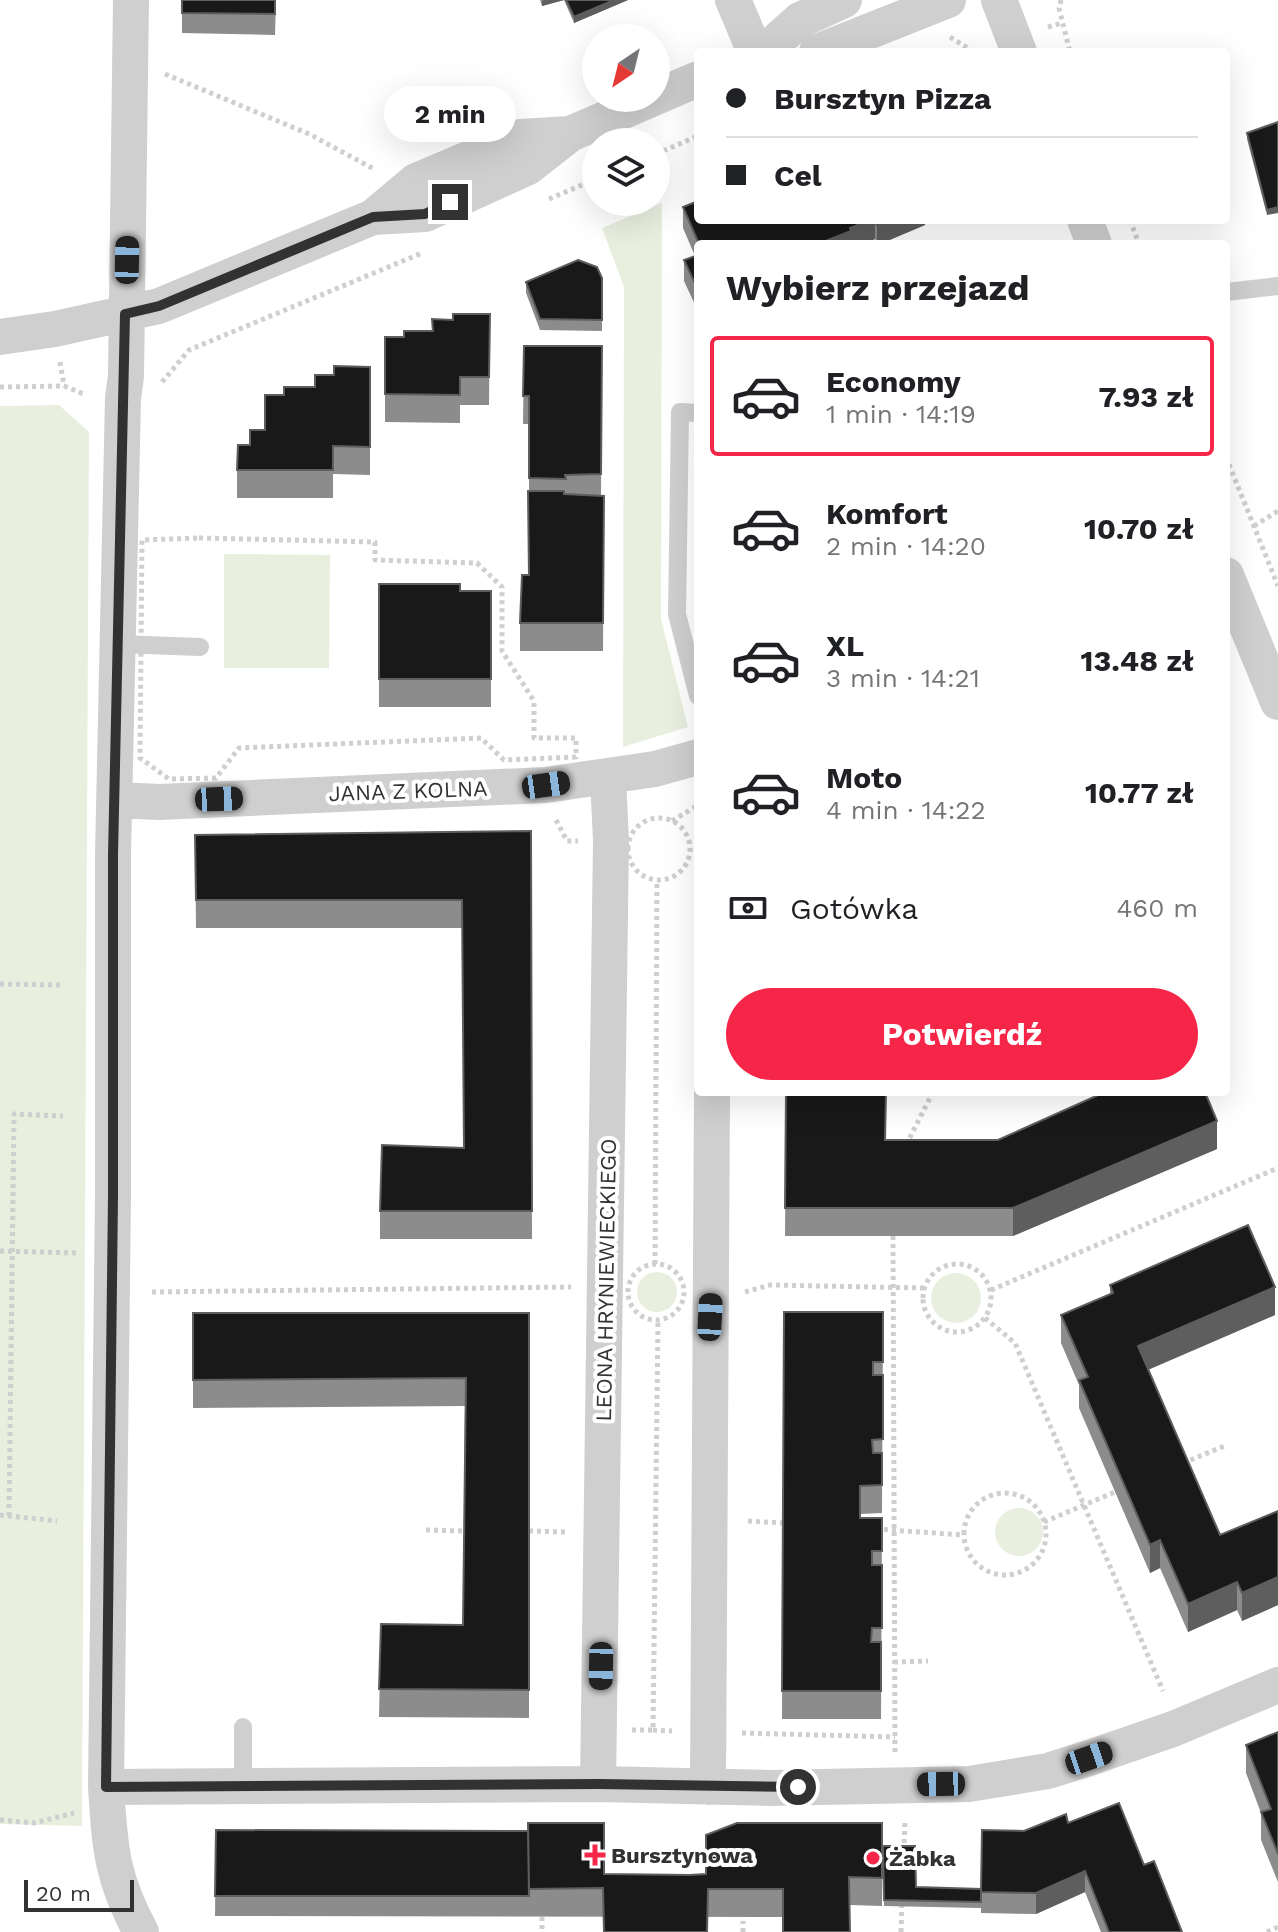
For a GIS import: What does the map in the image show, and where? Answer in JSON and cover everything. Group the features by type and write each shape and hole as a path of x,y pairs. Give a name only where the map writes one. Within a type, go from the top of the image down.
{"street":[{"path":"131,0 125,314 129,644 113,855 113,1196 97,1798 117,1883 141,1932"},
{"path":"733,0 753,48"},
{"path":"768,48 800,20 844,0"},
{"path":"827,48 948,0"},
{"path":"999,0 1017,48"},
{"path":"670,91 694,81"},
{"path":"0,337 55,329 159,306 373,217 425,214 528,167 570,134 622,112"},
{"path":"1230,596 1278,702"},
{"name":"JANA Z KOLNA","path":"116,800 159,802 546,785 655,769 694,758"},
{"name":"LEONA HRYNIEWIECKIEGO","path":"598,1784 617,1288 608,777"},
{"path":"708,1787 710,1732 698,1291 712,1096"},
{"path":"97,1798 243,1784 708,1787 969,1784 1048,1771 1173,1729 1278,1685"}],"lane":[{"path":"1230,292 1278,286"},
{"path":"692,648 677,614 680,412 694,413"},
{"path":"129,644 200,647"},
{"path":"243,1727 243,1784"}],"path":[{"path":"1061,0 1059,8 1069,48"},
{"path":"163,73 309,134 382,174"},
{"path":"670,148 694,138"},
{"path":"544,202 582,185"},
{"path":"155,390 189,350 432,249"},
{"path":"0,387 64,386 97,395"},
{"path":"1230,467 1278,586"},
{"path":"1254,526 1278,511"},
{"path":"199,538 375,542 375,560 477,563 502,587 502,651 534,701 534,738 576,738 576,757 504,760 481,738 239,748 216,778 169,779 140,758 129,644 142,540 199,538"},
{"path":"672,821 694,807"},
{"path":"651,819 672,821 688,836 690,857 678,875 657,880 646,877 631,862 629,841 642,824 651,819"},
{"path":"655,1264 657,880"},
{"path":"0,984 63,985"},
{"path":"901,1155 931,1096"},
{"path":"9,1516 14,1114 63,1116"},
{"path":"991,1290 1278,1168"},
{"path":"893,1236 895,1757"},
{"path":"0,1251 90,1254"},
{"path":"953,1263 973,1267 981,1273 991,1290 992,1300 985,1318 978,1326 958,1332 937,1326 925,1309 924,1288 934,1271 953,1263"},
{"path":"152,1292 617,1288 640,1269 655,1264 671,1269 682,1282 698,1291 743,1293 770,1285 924,1288"},
{"path":"617,1288 639,1315 658,1320 674,1314 684,1299 698,1291"},
{"path":"985,1318 1015,1343 1163,1691"},
{"path":"653,1730 658,1320"},
{"path":"1178,1465 1227,1445"},
{"path":"1044,1522 1115,1492"},
{"path":"1002,1493 1016,1494 1029,1500 1039,1510 1044,1522 1046,1538 1042,1552 1026,1570 1014,1574 1002,1575 979,1566 970,1557 963,1535 968,1516 976,1504 988,1496 1002,1493"},
{"path":"0,1515 57,1521"},
{"path":"748,1521 783,1523"},
{"path":"871,1529 963,1535"},
{"path":"426,1530 464,1531"},
{"path":"529,1531 566,1532"},
{"path":"894,1662 928,1661"},
{"path":"600,1729 895,1737"},
{"path":"0,1820 34,1823 97,1798"},
{"path":"904,1860 906,1815"},
{"path":"901,1932 902,1890"},
{"path":"542,1917 542,1932"},
{"path":"743,1921 743,1932"},
{"path":"1267,1932 1278,1927"}],"green space":[{"path":"631,216 662,216 661,619 688,727 623,747 624,287 602,228"},
{"path":"59,405 89,432 82,1826 0,1824 0,406"},
{"path":"224,554 330,555 329,668 224,668"},
{"path":"657,1272 671,1278 677,1292 671,1306 657,1312 643,1306 637,1292 643,1278"},
{"path":"956,1273 974,1280 981,1298 974,1316 956,1323 938,1316 931,1298 938,1280"},
{"path":"1019,1508 1028,1509 1036,1515 1042,1523 1042,1541 1036,1549 1028,1555 1019,1556 1010,1555 1002,1549 996,1541 995,1532 996,1523 1002,1515 1010,1509"}],"building":[{"path":"182,0 275,0 275,14 182,13"},
{"path":"566,0 614,0 574,17"},
{"path":"1278,122 1278,207 1267,210 1247,133"},
{"path":"694,203 694,224 860,224 828,240 697,240 683,207"},
{"path":"694,256 694,281 684,260"},
{"path":"578,260 597,267 602,278 602,320 540,319 526,282"},
{"path":"453,314 490,314 489,377 460,377 460,395 385,394 385,337 404,337 404,331 433,331 432,319 453,320"},
{"path":"524,346 602,346 601,474 565,475 566,479 529,478 529,396 523,396"},
{"path":"334,366 370,367 370,447 333,446 333,470 237,470 238,445 250,445 250,430 265,430 265,395 284,395 284,387 315,387 315,375 334,375"},
{"path":"528,491 604,496 603,623 520,623 522,575 529,575"},
{"path":"379,584 460,584 460,591 491,591 491,679 379,679"},
{"path":"531,831 532,1211 380,1211 382,1145 464,1148 462,900 196,900 195,835"},
{"path":"786,1096 886,1096 885,1140 998,1140 1096,1096 1207,1096 1217,1121 1013,1208 785,1208"},
{"path":"1248,1225 1275,1287 1138,1346 1220,1535 1278,1511 1278,1577 1242,1593 1237,1582 1188,1604 1160,1540 1150,1545 1079,1380 1088,1377 1061,1315 1113,1293 1110,1285"},
{"path":"784,1312 883,1312 883,1362 873,1362 873,1375 883,1375 883,1439 872,1440 873,1453 882,1453 882,1485 860,1486 860,1518 882,1518 882,1551 872,1551 872,1565 882,1565 882,1628 872,1628 871,1642 881,1642 881,1691 782,1691"},
{"path":"193,1313 529,1313 529,1690 379,1689 381,1624 463,1625 466,1378 193,1380"},
{"path":"1278,1732 1278,1854 1261,1812 1271,1809 1246,1745"},
{"path":"1119,1803 1144,1865 1154,1861 1182,1932 1109,1932 1085,1871 1036,1893 981,1892 982,1830 1024,1831 1066,1814 1068,1823"},
{"path":"528,1823 604,1823 604,1874 690,1875 706,1874 706,1835 737,1823 882,1823 882,1878 849,1877 850,1932 783,1932 783,1889 708,1889 707,1932 604,1932 603,1888 529,1889"},
{"path":"216,1830 528,1831 529,1896 215,1896"},
{"path":"883,1846 915,1846 916,1887 981,1889 981,1902 884,1900"}],"place":[{"name":"Bursztynowa","path":"595,1855"},
{"name":"Żabka","path":"873,1858"}],"route":[{"path":"450,202 425,214 373,217 159,306 125,314 113,855 113,1196 106,1787 598,1784 798,1787"}]}
